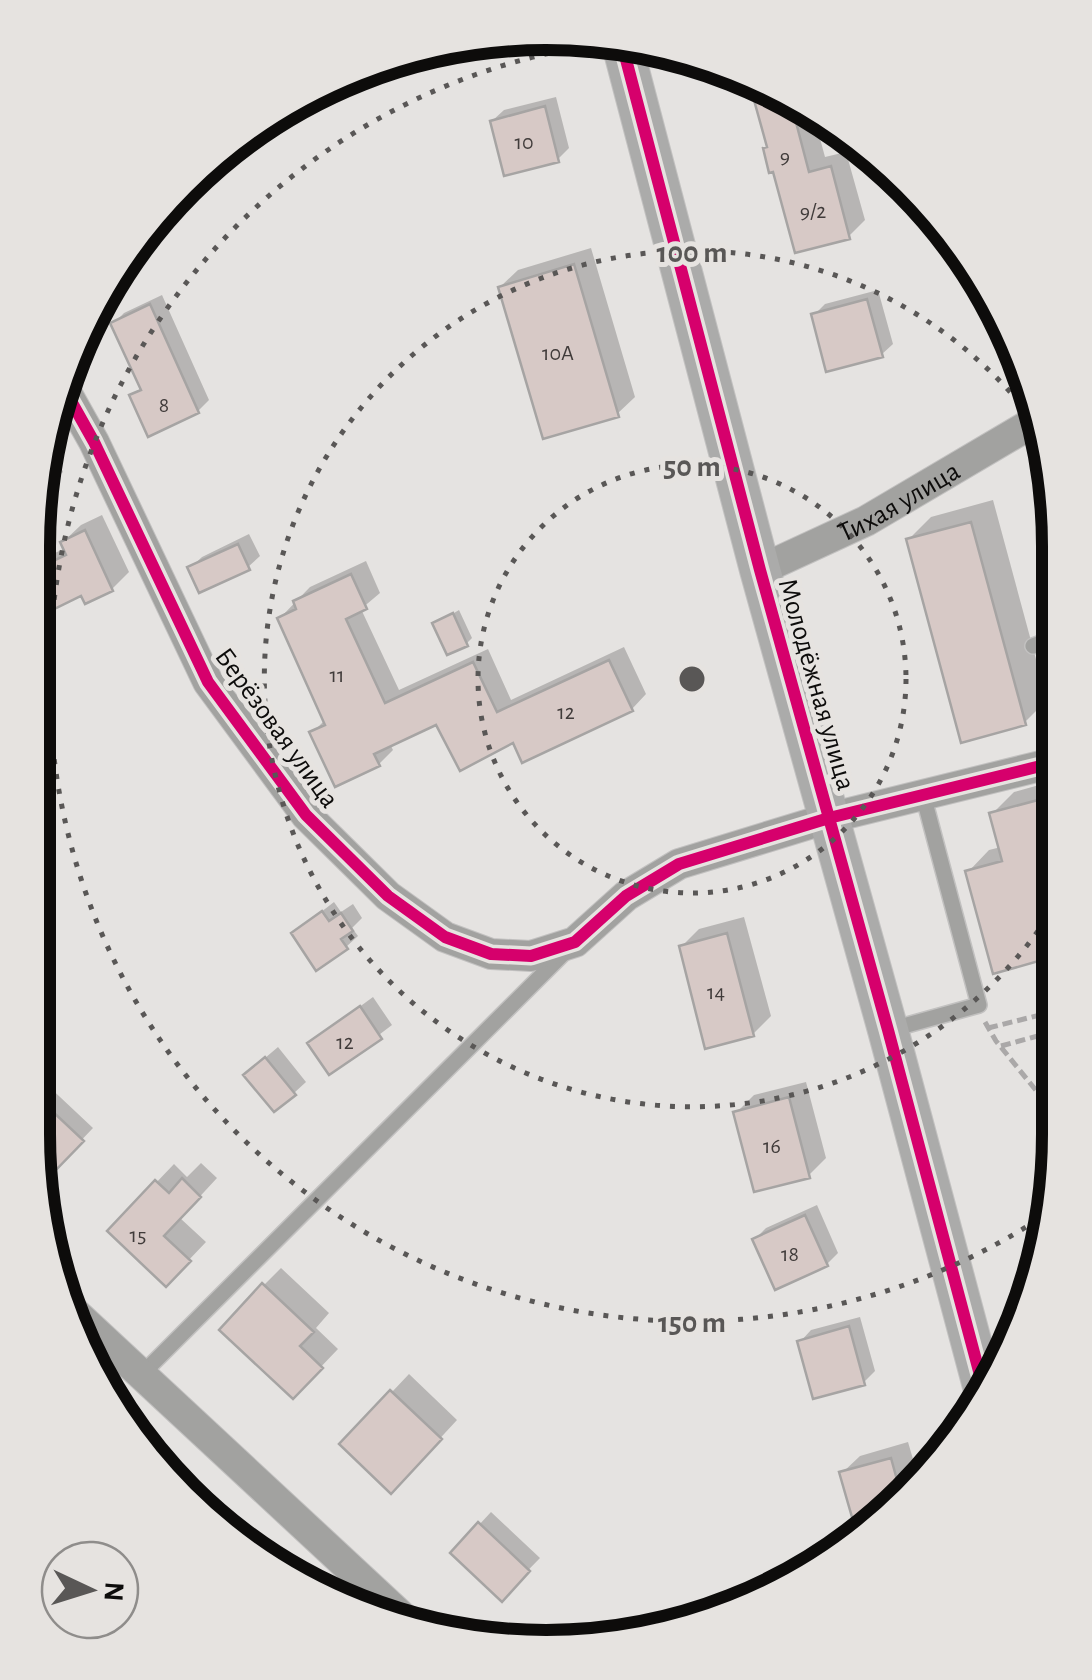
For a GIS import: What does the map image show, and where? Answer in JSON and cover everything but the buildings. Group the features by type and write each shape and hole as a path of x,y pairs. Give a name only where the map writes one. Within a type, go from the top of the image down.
{"street":[{"name":"Молодёжная улица","path":"624,56 980,1375"},
{"name":"Берёзовая улица","path":"72,402 208,682 306,814 388,896 445,937 491,954 532,956 575,942"},
{"name":"Тихая улица","path":"760,570 866,521 1027,427"},
{"path":"575,942 626,896 678,864 829,818 1042,766"},
{"path":"88,1325 389,1605"}],"lane":[{"path":"1033,646 1042,642"},
{"path":"888,1030 979,1005 922,795"},
{"path":"141,1375 575,942"}],"path":[{"path":"979,1005 1000,1046 1042,1097"},
{"path":"988,1028 1042,1014"},
{"path":"1000,1046 1042,1036"}],"cycle path":[{"path":"625,57 760,570 980,1375"},
{"path":"72,402 208,682 306,815 388,896 445,937 491,954 531,956 575,942 626,896 679,864 829,818 1042,766"}]}
